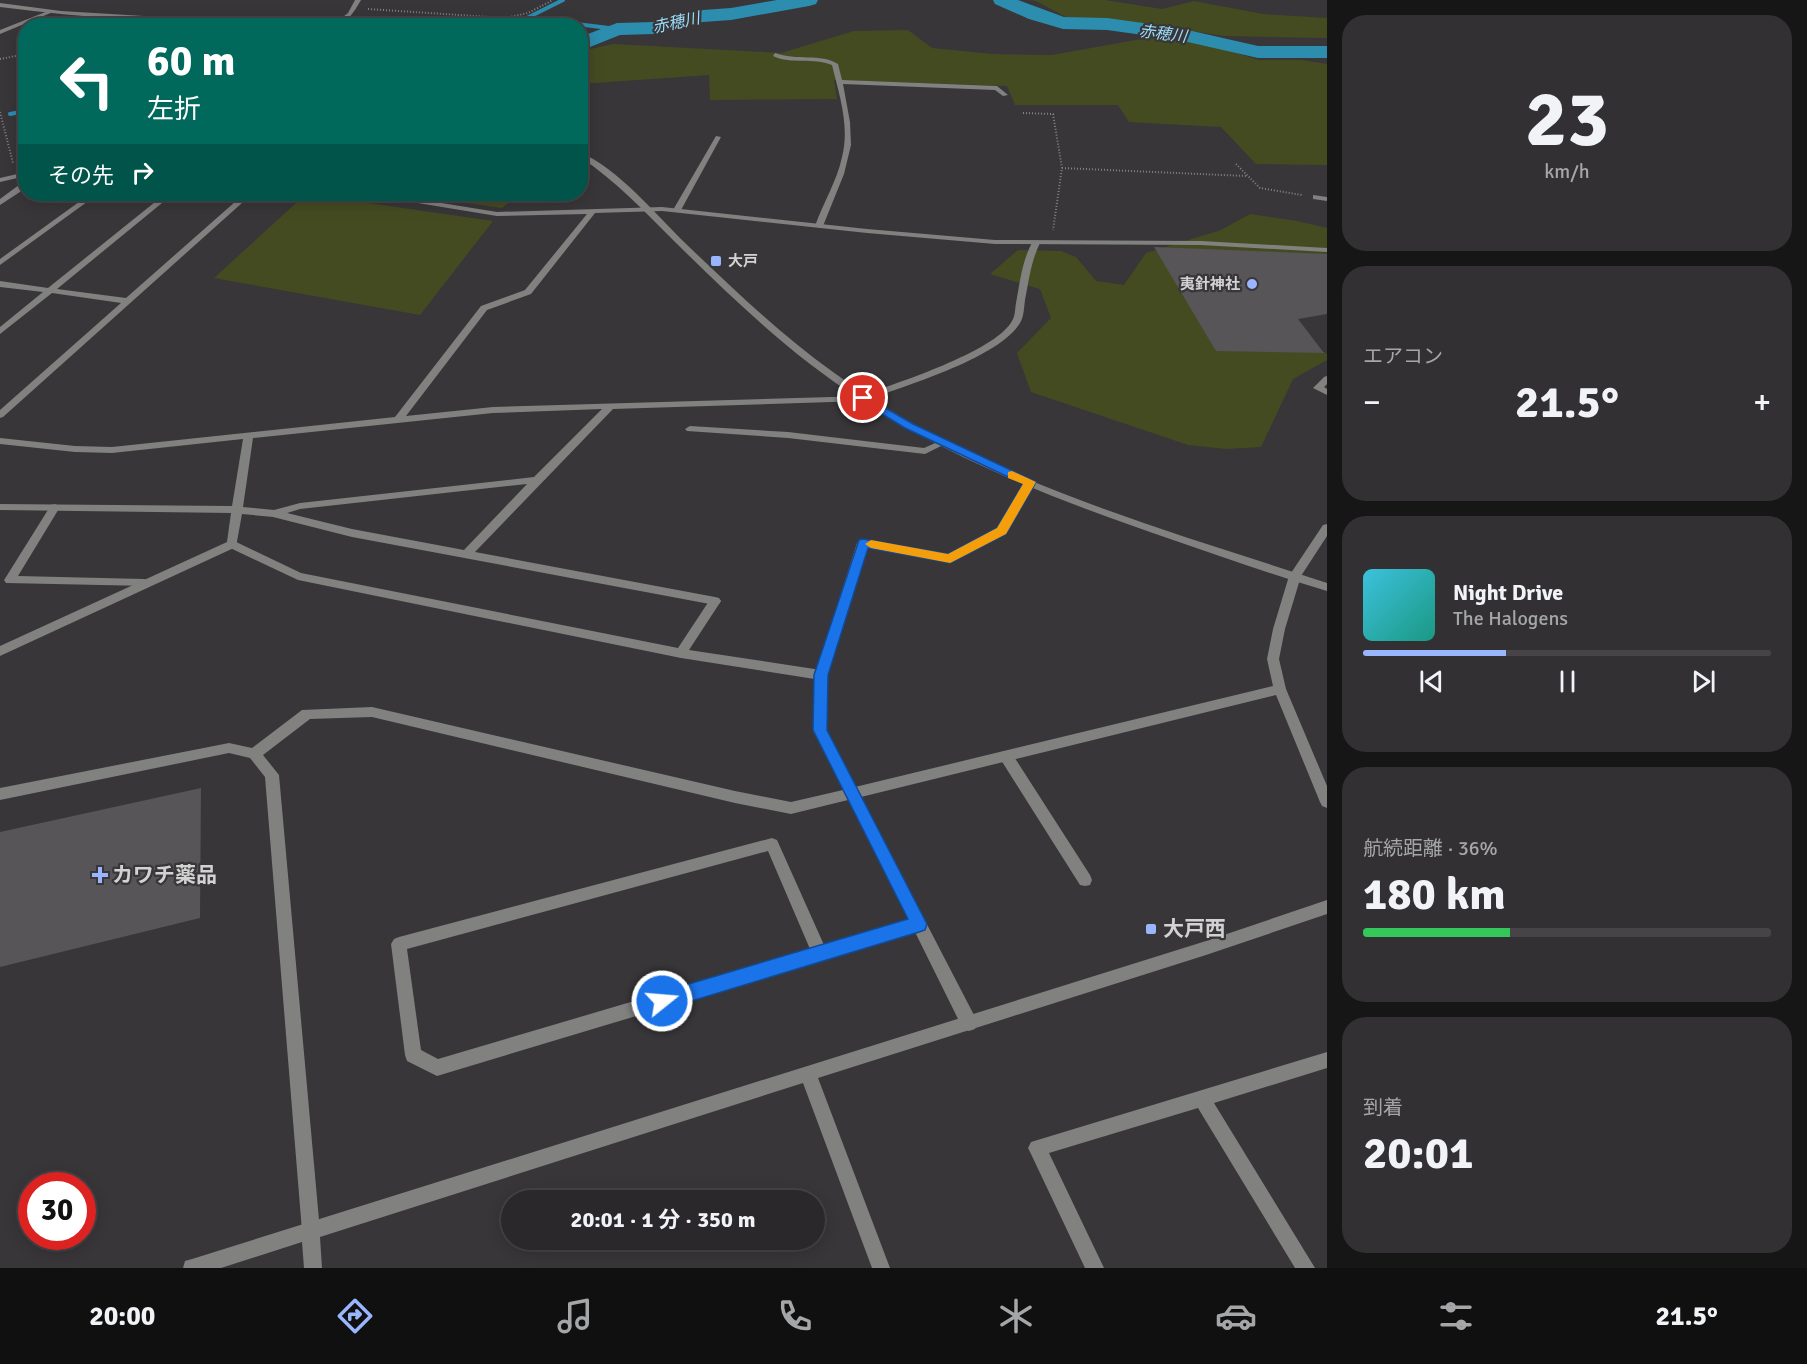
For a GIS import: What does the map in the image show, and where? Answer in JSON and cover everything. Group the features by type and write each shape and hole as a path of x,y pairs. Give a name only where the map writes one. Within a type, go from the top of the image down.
{"street":[{"path":"343,18 355,9 358,0"},
{"path":"0,4 50,12 160,18"},
{"path":"35,18 50,12"},
{"path":"0,32 18,25"},
{"path":"775,55 784,59 835,64 847,123 848,150 819,226"},
{"path":"839,82 977,90 997,88 1005,95"},
{"path":"677,210 718,137"},
{"path":"588,161 646,209 776,333 863,398 942,442 1030,482 1090,506 1327,586"},
{"path":"0,180 18,176"},
{"path":"0,203 18,190"},
{"path":"1316,197 1327,199"},
{"path":"0,263 84,201"},
{"path":"0,331 160,201"},
{"path":"0,415 240,201"},
{"path":"418,201 497,214 677,210 819,226 1035,243 1201,243 1327,250"},
{"path":"398,420 484,308 528,292 592,212"},
{"path":"0,441 75,449 112,450 493,410 863,398 930,373 973,353 1012,329 1017,321 1029,257 1035,243"},
{"path":"0,284 127,301"},
{"path":"1327,379 1318,388 1327,392"},
{"path":"467,554 611,406"},
{"path":"690,429 788,435 925,451 942,442"},
{"path":"232,544 248,436"},
{"path":"273,513 300,506 537,480"},
{"path":"969,1023 820,730 821,675 863,543 950,558 1001,531 1030,482"},
{"path":"0,507 236,510 273,513 352,533 715,601 681,652"},
{"path":"55,507 10,580 144,583"},
{"path":"1327,528 1295,576 1279,629 1273,659 1280,689 1327,802"},
{"path":"2,648 232,544 298,576 681,652 821,675"},
{"path":"254,754 307,714 372,712 723,795 791,808 1280,689"},
{"path":"0,794 229,748 254,754 272,775 313,1268"},
{"path":"1006,756 1085,880"},
{"path":"820,954 772,844 399,944 413,1055 437,1068 820,954 919,924"},
{"path":"192,1268 969,1023 1327,907"},
{"path":"1095,1268 1037,1148 1327,1060"},
{"path":"808,1073 881,1268"},
{"path":"1203,1099 1306,1268"}],"path":[{"path":"355,9 505,18 528,13 553,0"},
{"path":"0,59 18,56"},
{"path":"0,112 13,163"},
{"path":"1023,112 1053,114 1062,168 1053,243"},
{"path":"1236,164 1260,188 1316,197"},
{"path":"1062,168 1246,176"}],"green space":[{"path":"1028,0 1105,0 1162,9 1194,1 1263,14 1327,18 1327,38 1224,36 1159,26 1066,17 1036,1"},
{"path":"908,30 932,48 992,54 1052,55 1158,36 1207,44 1259,60 1301,60 1327,64 1327,165 1256,164 1221,127 1129,122 1118,105 1015,105 1007,86 834,80 837,99 710,100 709,75 588,84 588,49 613,44 781,53 854,31"},
{"path":"298,201 354,201 493,221 420,315 214,278"},
{"path":"452,201 511,201 502,208"},
{"path":"1250,214 1327,228 1327,305 1285,316 1292,334 1327,354 1327,360 1293,379 1261,447 1226,449 1188,445 1031,392 1017,353 1051,318 1040,289 990,274 1018,250 1061,251 1076,257 1096,281 1124,285 1146,253 1221,230"}],"building":[{"name":"夷針神社","path":"1154,247 1327,254 1327,314 1298,319 1324,353 1216,351"},
{"name":"カワチ薬品","path":"201,788 200,918 0,967 0,832"}],"waterway":[{"path":"527,18 563,0"},
{"name":"赤穂川","path":"588,42 617,29 653,28 703,16 731,14 809,0"},
{"name":"赤穂川","path":"1002,0 1036,15 1063,23 1107,24 1179,34 1258,52 1327,52"},
{"path":"588,25 617,29"},
{"name":"赤穂川","path":"10,114 18,112"}],"slow traffic":[{"path":"871,544 950,558 1001,531 1030,482 1012,475"}],"place":[{"name":"大戸","path":"716,261"},
{"name":"夷針神社","path":"1252,284"},
{"name":"カワチ薬品","path":"100,875"},
{"name":"大戸西","path":"1151,929"}],"route":[{"path":"662,1001 919,924 820,730 821,675 863,543 950,558 1001,531 1030,482 975,459 909,426 863,398"}]}
